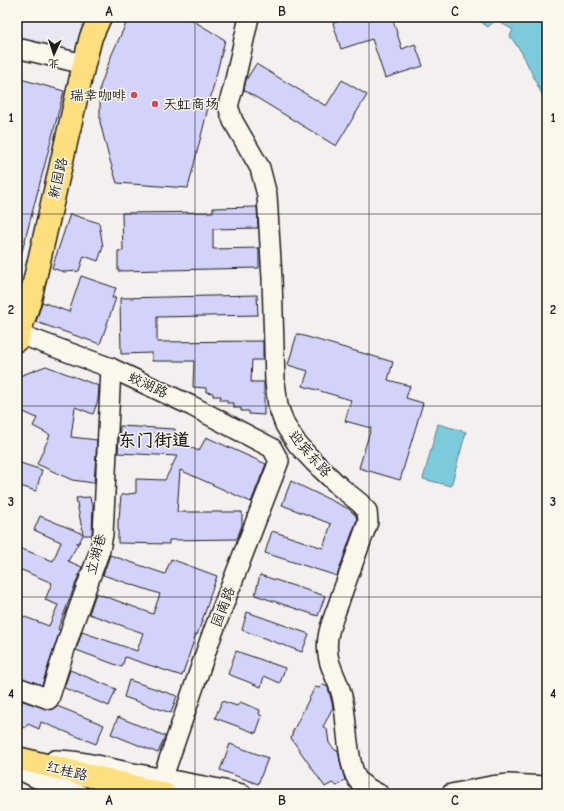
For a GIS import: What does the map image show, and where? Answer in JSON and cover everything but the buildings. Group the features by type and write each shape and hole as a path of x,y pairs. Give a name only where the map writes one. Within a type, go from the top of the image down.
{"main road":[{"name":"新园路","path":"18,337 30,300 84,64 92,36 100,17"},
{"name":"红桂路","path":"19,764 129,785 164,794"}],"street":[{"name":"迎宾东路","path":"249,17 228,106 233,121 260,168 267,195 272,278 275,382 278,406 285,425 298,445 340,487 368,511 368,522 330,628 327,654 331,670 338,683 343,699 349,750 353,769 357,779 367,788 379,794"},
{"path":"17,48 84,64"},
{"name":"蛟湖路","path":"18,337 111,368 192,406 272,448"},
{"name":"立湖巷","path":"17,687 49,699 72,627 100,550 103,534 111,368"},
{"name":"园南路","path":"166,768 210,640 279,460 272,448"},
{"path":"19,764 55,787 79,794"},
{"path":"129,785 178,780 242,794"},
{"path":"451,794 509,784 547,786"}],"shaded area":[{"path":"17,17 87,17 79,40 66,50 17,39"}],"water":[{"path":"474,17 547,17 547,105 522,53 510,36 513,30 496,20 488,27"},
{"path":"438,424 466,432 451,486 423,479"}],"place":[{"name":"瑞幸咖啡","path":"134,95"},
{"name":"天虹商场","path":"155,104"}],"district":[{"name":"东门街道","path":"154,440"}]}
